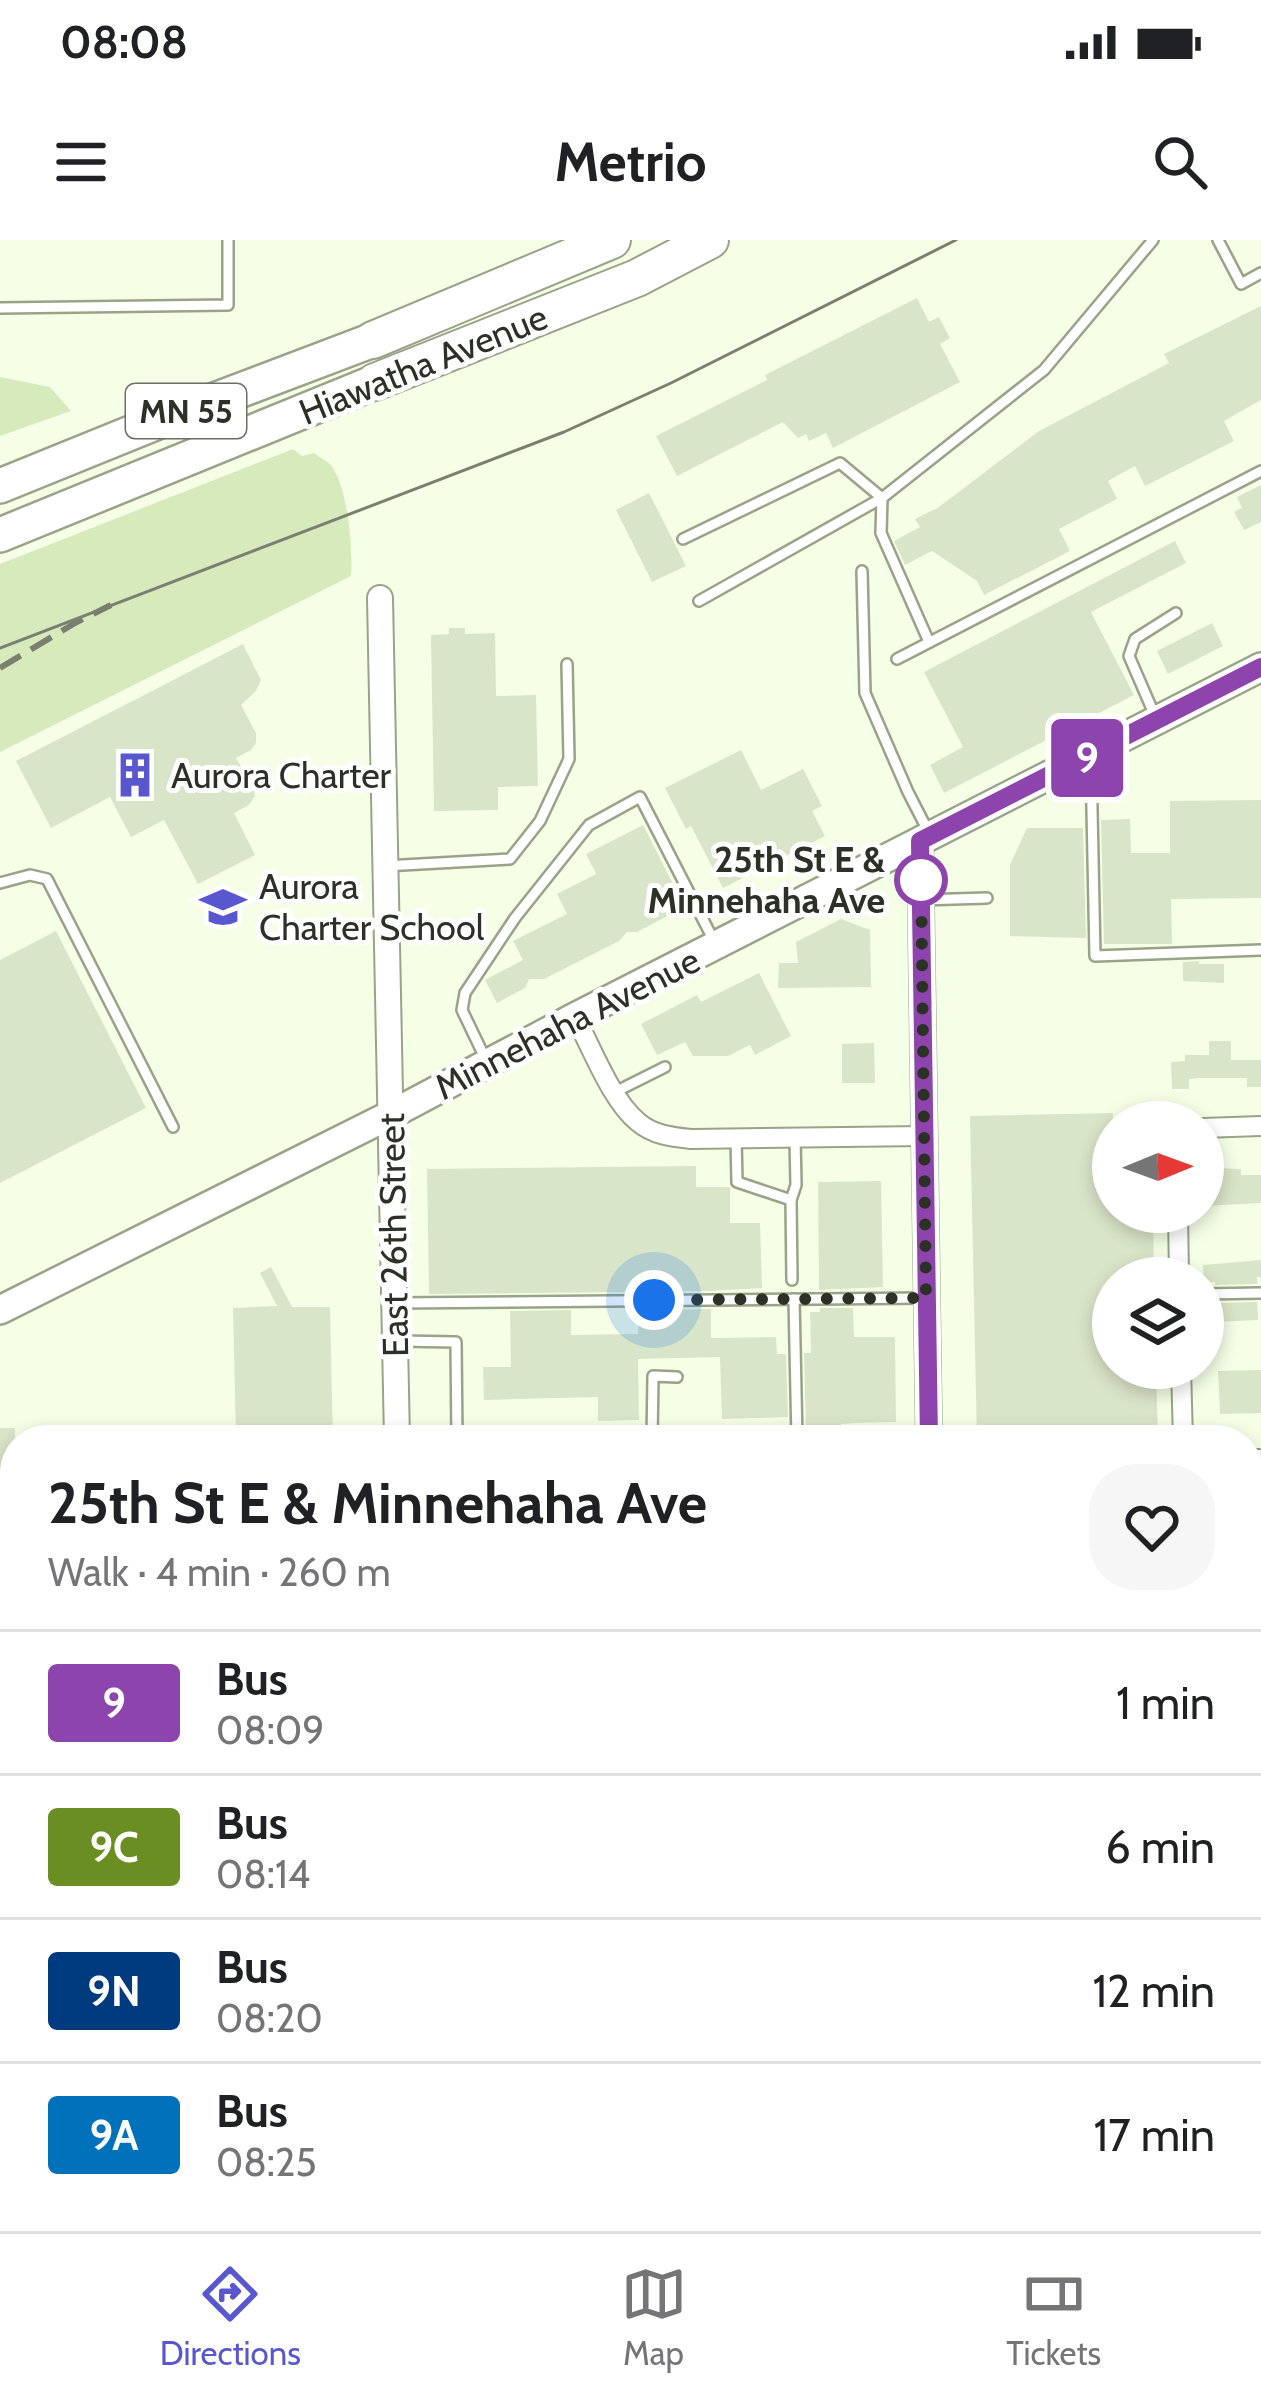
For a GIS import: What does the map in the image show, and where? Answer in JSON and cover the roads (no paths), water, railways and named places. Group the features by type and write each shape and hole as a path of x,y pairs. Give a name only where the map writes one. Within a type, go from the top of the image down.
{"highway":[{"name":"Hiawatha Avenue","path":"0,486 373,340 612,240"},
{"name":"Hiawatha Avenue","path":"0,535 637,278 710,240"},
{"path":"637,278 722,240"}],"main road":[{"name":"Minnehaha Avenue","path":"0,1310 1261,667"}],"street":[{"name":"East 26th Street","path":"380,598 397,1425"},
{"path":"925,839 921,900 929,1425"},
{"path":"575,1017 623,1106 659,1135 691,1139 924,1136"},
{"path":"1224,1127 1261,1126"},
{"path":"1182,1389 1183,1425"}],"lane":[{"path":"0,308 229,305 228,240"},
{"path":"699,601 881,498 1044,370 1154,240"},
{"path":"1218,240 1241,284 1261,273"},
{"path":"682,539 840,463 881,498 881,533 929,642"},
{"path":"897,659 1261,471"},
{"path":"862,571 866,693 925,839"},
{"path":"1158,721 1129,656 1136,639 1176,613"},
{"path":"386,866 510,859 540,821 569,759 567,664"},
{"path":"1090,756 1095,956 1261,950"},
{"path":"487,1063 462,1010 465,993 515,918 590,825 640,797 716,945"},
{"path":"0,883 30,875 47,879 173,1127"},
{"path":"921,900 988,898"},
{"path":"615,1092 665,1067"},
{"path":"736,1138 737,1182 791,1200"},
{"path":"792,1280 795,1138"},
{"path":"1224,1294 1261,1293"},
{"path":"394,1304 926,1298"},
{"path":"794,1299 796,1425"},
{"path":"395,1341 456,1342 457,1425"},
{"path":"652,1425 653,1376 677,1377"}],"tram line":[{"path":"0,648 564,432 956,240"}],"railway":[{"path":"0,668 111,605"}],"place":[{"name":"Aurora Charter","path":"135,775"},
{"name":"25th St E & Minnehaha Ave","path":"921,880"},
{"name":"Aurora Charter School","path":"223,907"}]}
